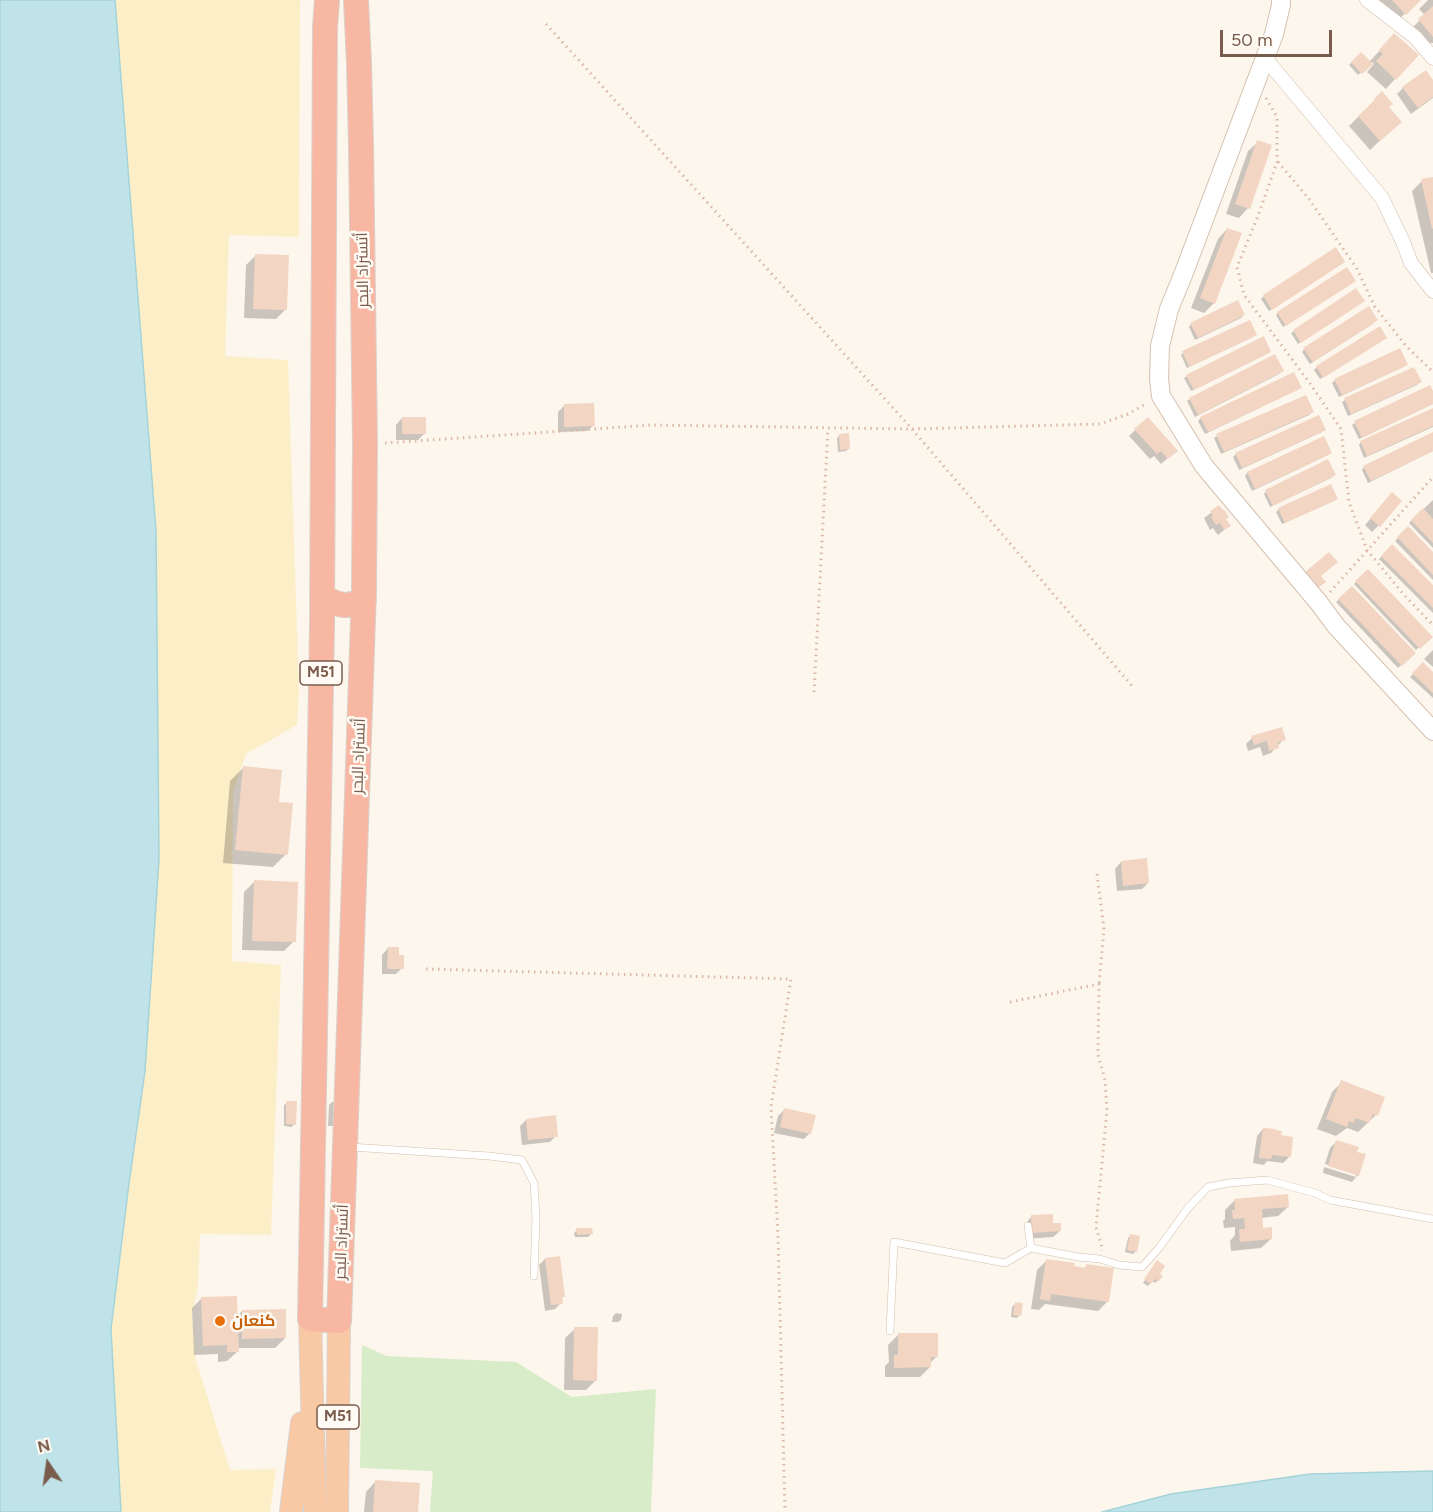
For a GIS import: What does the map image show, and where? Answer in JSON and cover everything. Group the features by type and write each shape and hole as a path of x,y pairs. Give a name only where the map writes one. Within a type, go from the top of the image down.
{"highway":[{"path":"321,0 325,27"},
{"name":"أتستراد البحر","path":"311,1353 322,596 327,0"},
{"name":"أتستراد البحر","path":"337,1512 339,1321 364,600 365,444 356,0"},
{"path":"359,63 369,0"},
{"path":"322,596 338,605 355,604 364,600"},
{"path":"321,634 339,631 363,639"},
{"path":"310,1319 339,1321"},
{"path":"311,1353 315,1512"},
{"name":"M51","path":"291,1512 311,1353"}],"main road":[{"path":"1281,0 1274,34 1169,309 1160,346 1161,396 1204,466 1336,626 1433,731"}],"street":[{"path":"1367,0 1415,37 1433,58"},
{"path":"1265,58 1382,198 1411,263 1433,291"}],"lane":[{"path":"345,1146 522,1160 534,1183 536,1218 534,1276"},
{"path":"890,1331 894,1242 1005,1263 1030,1248 1100,1259 1119,1265 1142,1267 1188,1208 1208,1187 1267,1180 1315,1192 1330,1200 1433,1219"},
{"path":"1028,1226 1030,1248"}],"path":[{"path":"546,24 912,429 1133,687"},
{"path":"1254,86 1267,98 1277,117 1277,162 1237,267 1244,295 1341,429 1348,502 1367,550 1405,596 1433,625"},
{"path":"1277,162 1309,199 1351,260 1375,307 1407,347 1433,372"},
{"path":"365,444 653,425 912,429 1100,424 1128,414 1161,396"},
{"path":"814,692 828,428"},
{"path":"1319,603 1433,477"},
{"path":"1097,874 1104,929 1099,984 1098,1054 1106,1080 1107,1110 1096,1227 1102,1247 1100,1259"},
{"path":"426,969 791,980 771,1107 778,1236 786,1512"},
{"path":"1010,1002 1099,984"}],"green space":[{"path":"362,1345 387,1356 516,1362 572,1397 656,1389 651,1512 430,1512 433,1471 360,1468"}],"sand":[{"path":"115,0 300,0 299,237 229,235 225,356 288,360 299,691 297,725 246,754 233,792 232,961 281,965 271,1235 200,1234 198,1286 192,1313 195,1357 230,1470 276,1469 270,1512 121,1512 111,1329 145,1071 159,859 156,531"}],"water":[{"path":"0,0 115,0 156,531 159,859 145,1071 111,1329 121,1512 0,1512"},
{"path":"1433,1471 1433,1512 1102,1512 1171,1494 1310,1474"}],"building":[{"path":"1392,0 1421,0 1406,15"},
{"path":"1433,6 1433,37 1418,19"},
{"path":"1394,33 1419,55 1396,80 1376,61 1383,54 1379,50"},
{"path":"1361,52 1373,64 1362,74 1351,62"},
{"path":"1426,70 1433,80 1433,97 1418,108 1402,87"},
{"path":"1382,91 1393,104 1389,107 1402,122 1380,141 1358,116"},
{"path":"1257,140 1272,145 1250,209 1235,204"},
{"path":"1433,177 1433,228 1432,229 1421,179"},
{"path":"1227,228 1242,233 1215,304 1200,298"},
{"path":"1336,247 1345,262 1272,310 1263,295"},
{"path":"255,254 289,255 287,310 253,309"},
{"path":"1347,267 1356,281 1286,326 1277,312"},
{"path":"1356,288 1365,301 1301,343 1293,330"},
{"path":"1238,300 1245,315 1198,338 1190,323"},
{"path":"1369,306 1378,320 1313,362 1303,348"},
{"path":"1250,320 1257,335 1189,367 1182,351"},
{"path":"1380,326 1387,338 1323,378 1316,366"},
{"path":"1264,336 1271,352 1194,390 1186,375"},
{"path":"1400,348 1408,365 1342,395 1334,379"},
{"path":"1275,354 1284,371 1198,415 1189,398"},
{"path":"1414,367 1422,382 1351,414 1344,398"},
{"path":"1294,372 1302,388 1208,432 1200,417"},
{"path":"1430,385 1433,391 1433,404 1362,438 1354,421"},
{"path":"1306,395 1314,412 1224,452 1216,434"},
{"path":"594,403 595,426 564,427 564,404"},
{"path":"1433,408 1433,426 1367,456 1360,441"},
{"path":"1319,415 1326,430 1242,468 1235,453"},
{"path":"402,417 426,417 426,434 402,434"},
{"path":"1148,417 1178,451 1168,459 1161,451 1157,454 1134,429"},
{"path":"1433,432 1433,451 1371,481 1363,466"},
{"path":"849,433 850,449 840,450 839,434"},
{"path":"1324,436 1332,453 1255,489 1247,472"},
{"path":"1328,459 1336,475 1273,506 1265,490"},
{"path":"1331,484 1338,499 1285,523 1278,508"},
{"path":"1392,492 1402,501 1380,527 1370,518"},
{"path":"1219,505 1229,517 1226,519 1231,526 1224,530 1220,523 1216,525 1211,517 1213,516 1210,511"},
{"path":"1423,508 1433,519 1433,543 1411,520"},
{"path":"1408,526 1433,552 1433,575 1397,537"},
{"path":"1392,544 1433,585 1433,608 1381,556"},
{"path":"1329,552 1338,562 1321,576 1326,582 1318,588 1304,573"},
{"path":"1368,569 1433,637 1420,649 1355,581"},
{"path":"1352,586 1416,653 1402,666 1338,599"},
{"path":"1423,662 1433,672 1433,693 1412,673"},
{"path":"1282,727 1286,740 1278,742 1279,748 1269,751 1267,741 1254,745 1251,736"},
{"path":"243,766 282,770 279,802 293,803 288,855 235,850"},
{"path":"1147,858 1149,883 1123,886 1121,861"},
{"path":"254,880 298,882 296,942 252,941"},
{"path":"388,947 399,947 399,955 404,955 404,969 387,969"},
{"path":"1341,1080 1385,1097 1378,1116 1373,1114 1369,1123 1356,1118 1353,1123 1349,1121 1347,1127 1326,1119"},
{"path":"286,1101 297,1101 296,1125 286,1124"},
{"path":"784,1108 816,1115 811,1134 780,1127"},
{"path":"556,1115 558,1137 528,1140 526,1119"},
{"path":"1263,1128 1276,1129 1282,1131 1281,1135 1293,1137 1291,1157 1272,1155 1271,1159 1259,1158"},
{"path":"1336,1140 1359,1147 1357,1152 1366,1154 1359,1176 1328,1166"},
{"path":"1288,1194 1289,1207 1262,1209 1263,1228 1272,1227 1272,1239 1240,1242 1239,1229 1245,1229 1244,1218 1233,1219 1234,1199"},
{"path":"1053,1214 1053,1223 1061,1223 1061,1231 1032,1233 1031,1215"},
{"path":"576,1228 592,1228 593,1234 577,1235"},
{"path":"1130,1234 1140,1236 1137,1252 1127,1250"},
{"path":"560,1256 565,1297 562,1297 563,1304 551,1305 545,1258"},
{"path":"1046,1259 1075,1263 1074,1266 1086,1268 1086,1264 1114,1268 1109,1302 1051,1294 1050,1301 1040,1299"},
{"path":"1157,1260 1165,1266 1160,1274 1163,1276 1159,1281 1155,1279 1151,1284 1144,1279"},
{"name":"كنعان","path":"237,1296 239,1352 227,1352 227,1345 203,1346 201,1297"},
{"path":"1015,1302 1023,1303 1021,1316 1013,1315"},
{"name":"كنعان","path":"286,1309 286,1338 242,1339 242,1310"},
{"path":"574,1327 598,1327 597,1381 573,1380"},
{"path":"898,1333 938,1333 938,1357 931,1357 931,1367 894,1368 894,1355 898,1355"},
{"path":"375,1480 420,1483 418,1512 373,1512"}],"place":[{"name":"كنعان","path":"220,1321"}]}
